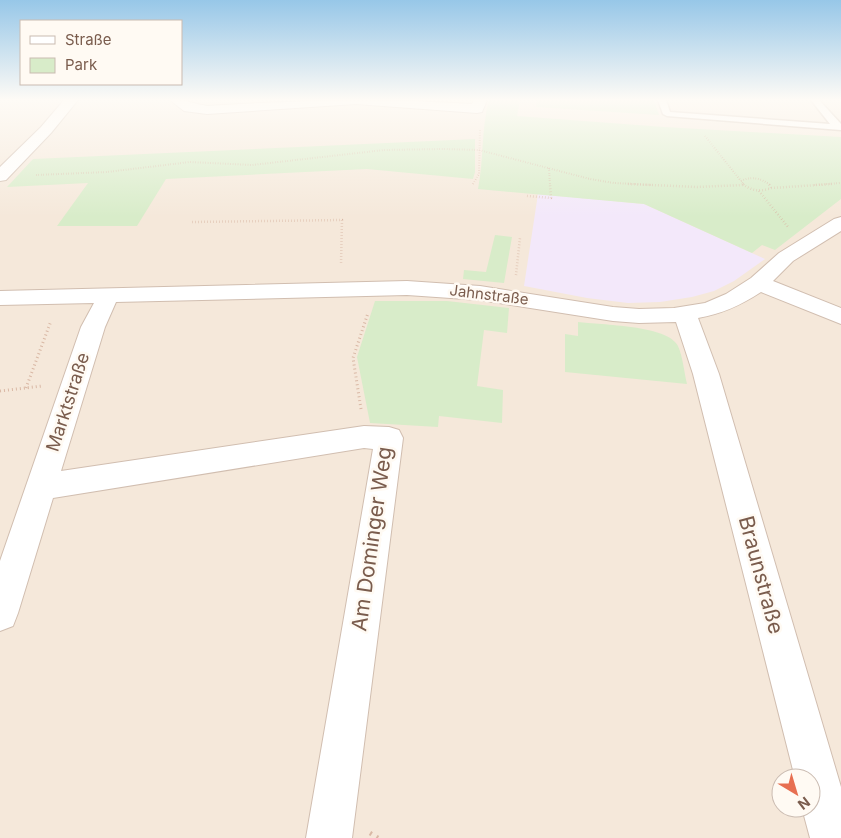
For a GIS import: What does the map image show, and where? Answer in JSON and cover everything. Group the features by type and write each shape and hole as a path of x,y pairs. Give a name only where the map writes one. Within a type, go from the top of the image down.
{"street":[{"path":"0,176 37,139"},
{"name":"Jahnstraße","path":"108,296 375,288 462,291 613,314 646,316 685,313 723,304 759,283 786,256 841,223"},
{"path":"759,283 841,317"},
{"path":"0,298 108,296"},
{"name":"Marktstraße","path":"0,613 93,327 108,296"},
{"name":"Braunstraße","path":"685,313 706,374 833,838"},
{"name":"Am Dominger Weg","path":"40,487 364,437 389,438 329,838"}],"path":[{"path":"473,184 479,174 480,139"},
{"path":"707,139 743,185"},
{"path":"28,175 107,172 190,162 233,165 271,164 403,149 479,150 505,155 590,179 621,183 705,187 743,185 760,191 802,248"},
{"path":"527,196 551,198 549,168"},
{"path":"741,181 744,178 758,178 767,182 771,188"},
{"path":"760,191 771,188 841,183"},
{"path":"192,222 342,220 340,289"},
{"path":"514,298 520,238"},
{"path":"364,437 353,358 375,288"},
{"path":"26,388 52,318 44,318"},
{"path":"0,391 75,382"}],"shaded area":[{"path":"0,139 841,139 841,838 0,838"},
{"path":"538,194 644,204 765,259 734,281 714,291 660,302 628,303 587,298 524,286"}],"green space":[{"path":"475,139 475,172 473,179 367,169 166,179 137,226 57,226 88,183 7,187 33,159"},
{"path":"483,139 841,139 841,199 775,250 762,245 752,253 644,204 478,189"},
{"path":"495,235 512,237 504,283 463,279 464,270 486,272"},
{"path":"375,301 447,301 509,308 507,333 484,330 477,386 503,390 502,423 439,416 438,427 370,423 357,357"},
{"path":"578,322 633,327 661,334 672,339 680,350 687,384 565,372 565,334 578,336"}]}
